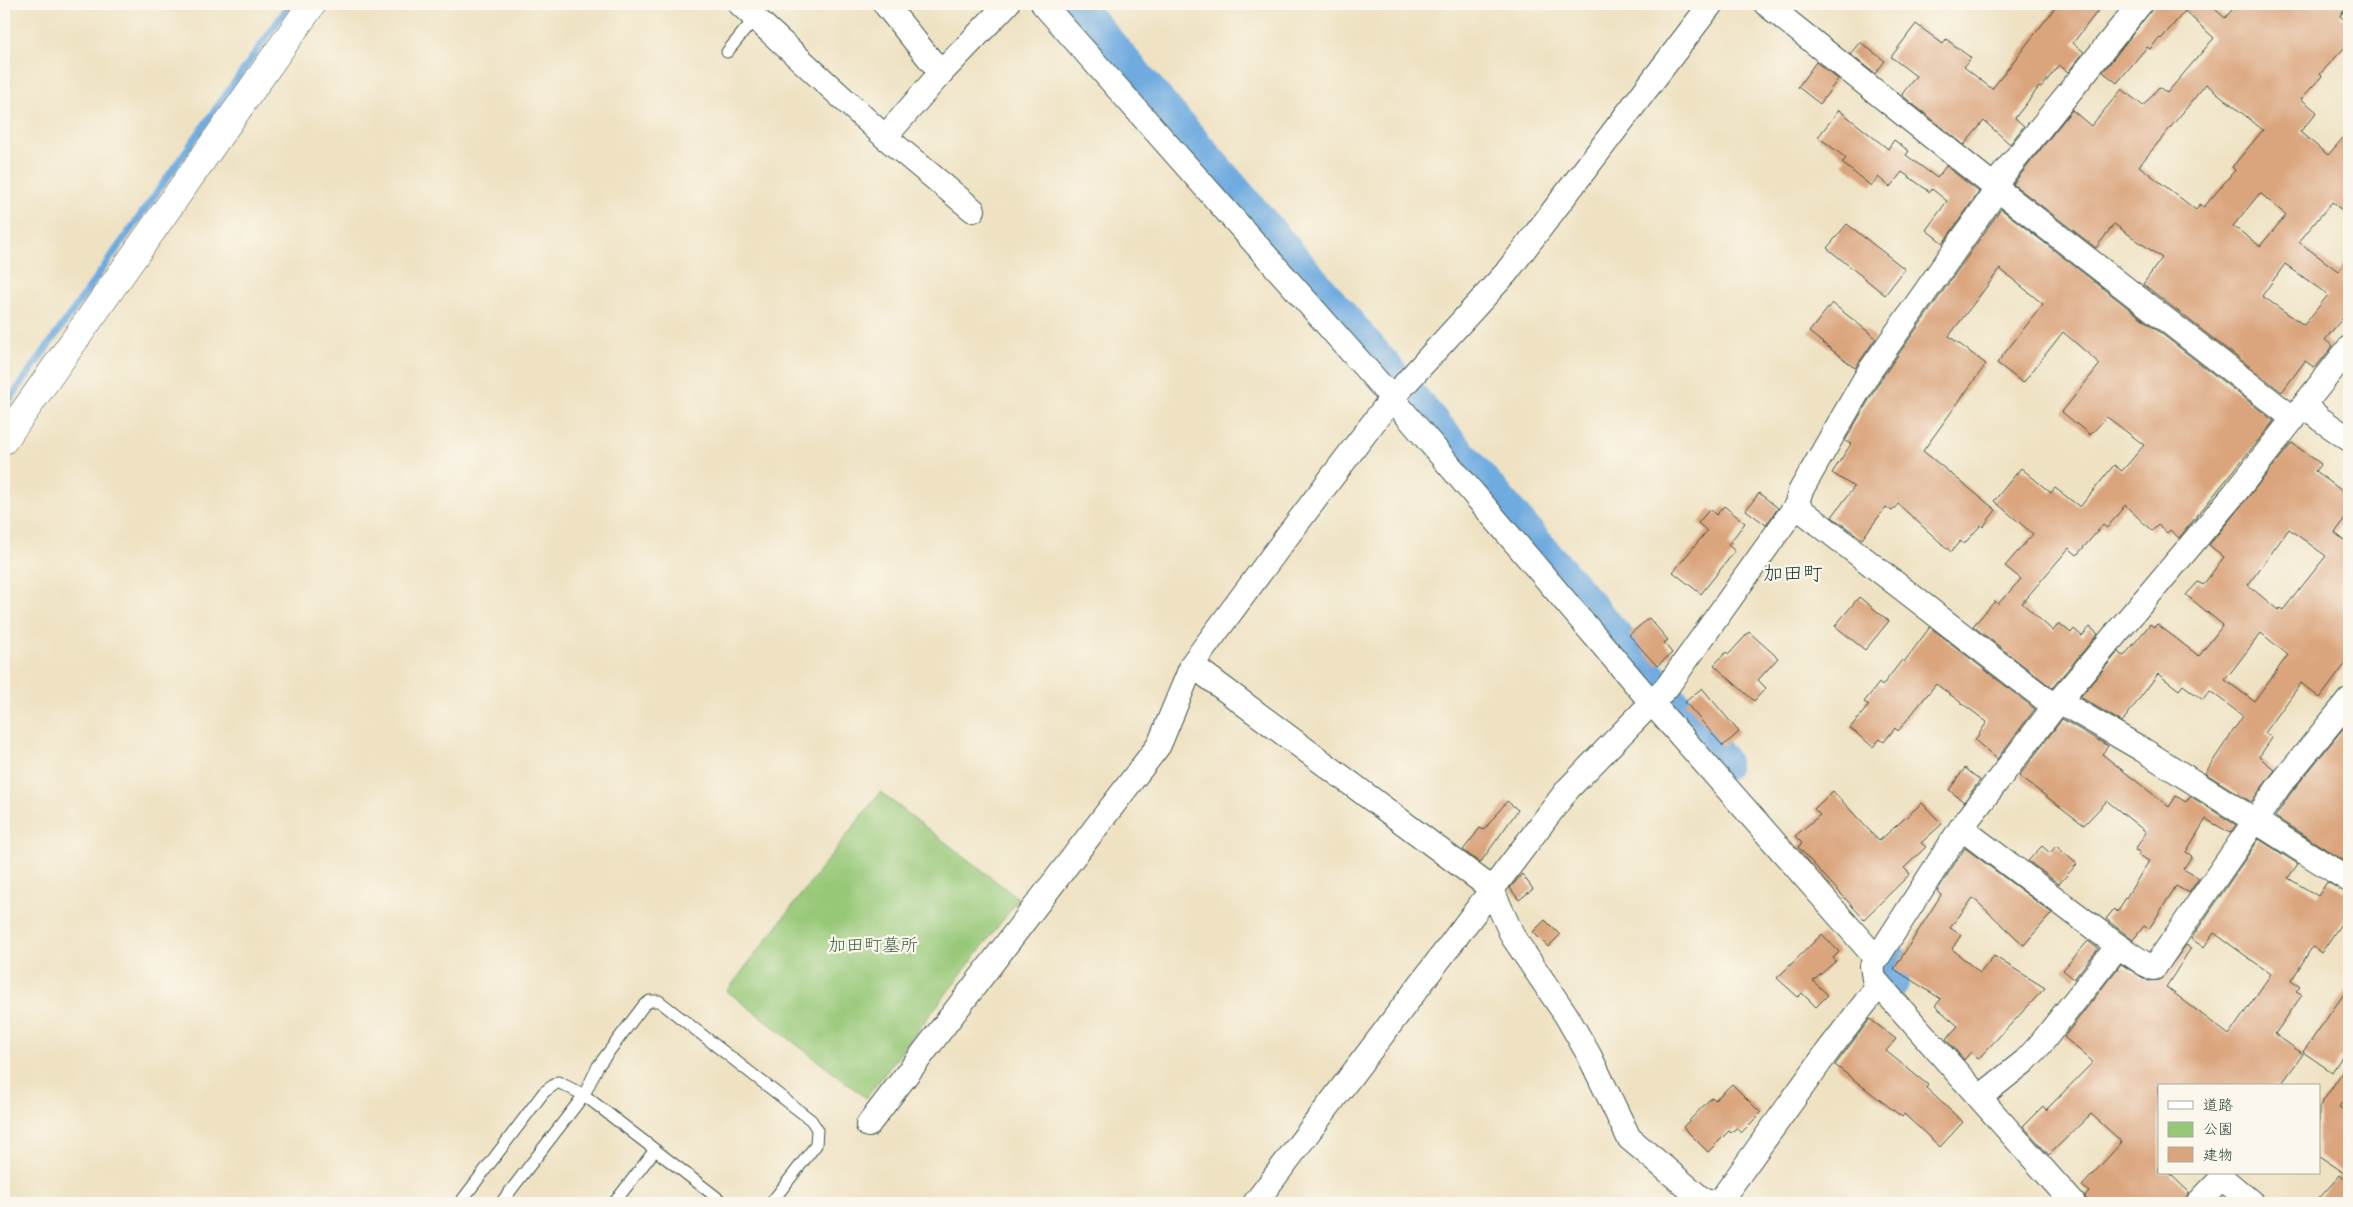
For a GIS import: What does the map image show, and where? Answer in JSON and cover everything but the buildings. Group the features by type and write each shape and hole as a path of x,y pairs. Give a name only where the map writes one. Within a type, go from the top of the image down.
{"street":[{"path":"4,440 312,4"},
{"path":"885,4 941,73"},
{"path":"885,137 941,73 1007,4"},
{"path":"1043,4 1398,392 1658,697 1876,958"},
{"path":"868,1125 1159,745 1192,665 1398,392 1506,273 1711,4"},
{"path":"1766,4 1996,188 2299,412 2320,420 2349,439"},
{"path":"1255,1203 1568,788 1658,697 1796,506 1801,490 1869,372 1996,188 2001,177 2140,4"},
{"path":"754,8 885,137 973,210"},
{"path":"2073,1203 1879,985 1874,979 1872,966 1961,828 2057,704 2234,494 2349,348"},
{"path":"1796,506 2057,704 2143,750 2257,820 2349,880"},
{"path":"1192,665 1492,889 1514,937 1566,1015 1589,1055 1629,1138 1704,1202 1714,1203 1723,1197 1879,985"},
{"path":"1961,828 2118,946 2154,968 2279,786 2349,700"},
{"path":"1980,1097 2025,1061 2040,1046 2118,946"},
{"path":"2198,1203 2222,1178 2252,1203"}],"lane":[{"path":"727,52 754,8"},
{"path":"501,1203 584,1095 598,1066 644,1005 650,1001 658,1001 812,1120 817,1129 816,1145 771,1203"},
{"path":"460,1203 544,1092 558,1082 584,1095 724,1203"},
{"path":"614,1203 655,1150"}],"green space":[{"name":"加田町墓所","path":"880,792 1019,899 866,1098 727,991"}],"waterway":[{"path":"4,408 290,4"},
{"path":"1071,4 1720,763"},
{"path":"1890,966 1892,956 1897,949"},
{"path":"1889,962 1889,982"}],"district":[{"name":"加田町","path":"1793,573"}]}
